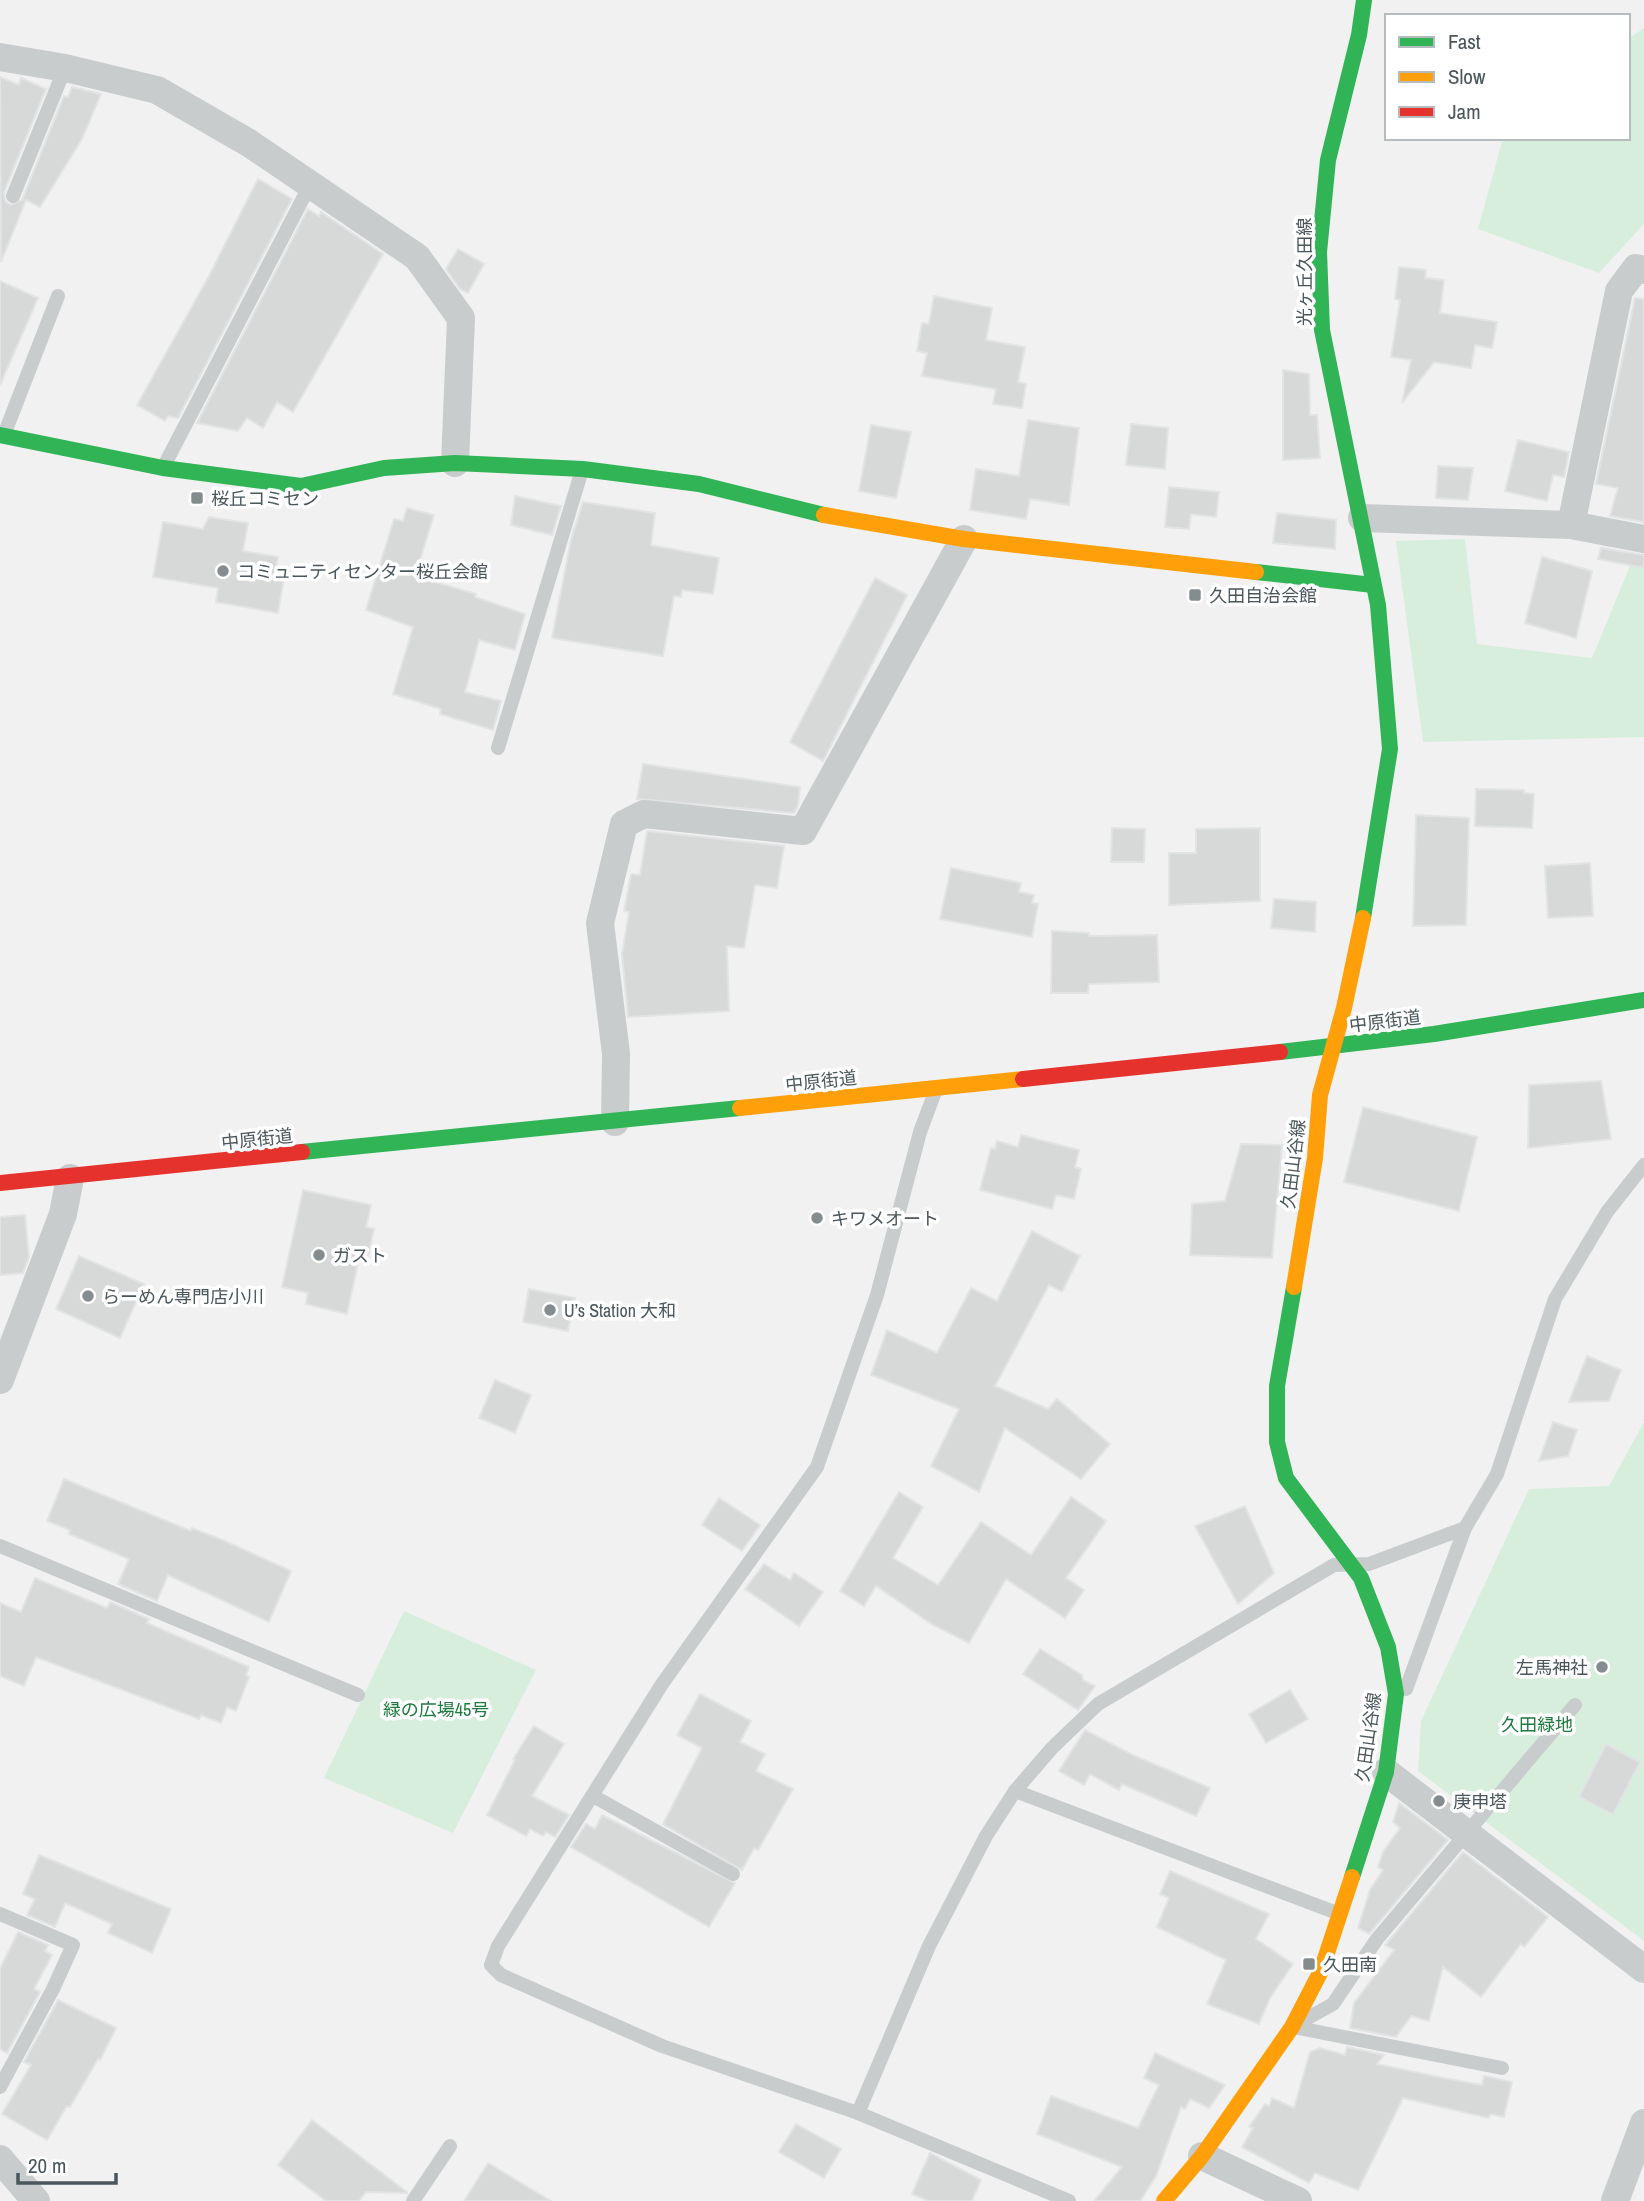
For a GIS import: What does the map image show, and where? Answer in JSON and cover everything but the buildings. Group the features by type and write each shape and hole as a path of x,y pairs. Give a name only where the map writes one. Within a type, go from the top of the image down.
{"street":[{"name":"光ヶ丘久田線","path":"1364,0 1360,35 1328,160 1319,252 1322,330 1362,518 1373,585"},
{"path":"0,57 65,68 157,90 248,143 417,257 461,318 455,463"},
{"path":"1571,525 1619,290 1641,266"},
{"path":"2,436 163,468 301,486 384,468 455,463 583,469 699,484 852,522 964,539 1373,585"},
{"path":"1362,518 1571,525 1644,539"},
{"path":"615,1122 616,1054 600,923 624,824 644,814 803,831 964,539"},
{"name":"久田山谷線","path":"1164,2201 1202,2156 1292,2027 1321,1971 1386,1772 1392,1727 1396,1694 1388,1647 1377,1615 1352,1563 1312,1517 1286,1478 1277,1443 1278,1386 1315,1158 1320,1095 1334,1046 1367,897 1390,749 1378,605 1373,585"},
{"name":"中原街道","path":"0,1183 70,1178 1334,1046 1434,1034 1644,1000"},
{"path":"0,1380 62,1214 70,1178"},
{"path":"1386,1772 1644,1969"},
{"path":"1615,2201 1644,2123"},
{"path":"1202,2156 1298,2201"},
{"path":"0,2159 36,2201"}],"lane":[{"path":"13,196 65,68"},
{"path":"163,468 310,184"},
{"path":"2,436 58,296"},
{"path":"498,748 583,469"},
{"path":"936,1088 920,1132 877,1294 817,1467 662,1684 498,1946 491,1965 501,1975 662,2046 858,2113 1069,2201"},
{"path":"1392,1727 1465,1528 1497,1474 1555,1299 1607,1212 1644,1165"},
{"path":"858,2113 929,1946 986,1836 1015,1791 1052,1748 1098,1704 1334,1565 1369,1564 1465,1528"},
{"path":"0,1546 358,1695"},
{"path":"1292,2027 1332,2004 1377,1939 1575,1704"},
{"path":"1015,1791 1341,1915"},
{"path":"593,1796 733,1874"},
{"path":"0,1914 73,1945 53,1989 0,2087"},
{"path":"1292,2027 1502,2068"},
{"path":"413,2201 450,2146"}],"green space":[{"path":"1644,28 1644,224 1599,273 1478,229 1502,140 1630,140 1630,38"},
{"path":"1465,539 1477,644 1592,658 1632,561 1644,564 1644,737 1423,742 1396,541"},
{"name":"久田緑地","path":"1644,1422 1644,1941 1418,1771 1421,1721 1529,1489 1609,1486"},
{"name":"緑の広場45号","path":"404,1611 536,1670 453,1833 324,1778"}],"traffic: fast":[{"path":"1363,918 1390,749 1378,605 1322,330 1319,252 1328,160 1359,35 1364,0"},
{"path":"0,435 163,468 301,486 384,468 455,463 583,469 699,484 824,515"},
{"path":"1256,572 1373,585"},
{"path":"1280,1052 1434,1034 1644,1000"},
{"path":"302,1152 740,1108"},
{"path":"1294,1287 1277,1386 1277,1442 1286,1478 1361,1578 1388,1647 1396,1694 1386,1772 1352,1877"}],"traffic: slow":[{"path":"824,515 964,539 1256,572"},
{"path":"1294,1287 1315,1158 1320,1095 1344,1008 1363,918"},
{"path":"740,1108 1023,1079"},
{"path":"1164,2201 1202,2156 1292,2027 1321,1971 1352,1877"}],"traffic: jam":[{"path":"1023,1079 1280,1052"},
{"path":"0,1183 302,1152"}],"place":[{"name":"桜丘コミセン","path":"197,498"},
{"name":"コミュニティセンター桜丘会館","path":"223,571"},
{"name":"久田自治会館","path":"1195,595"},
{"name":"キワメオート","path":"817,1218"},
{"name":"ガスト","path":"319,1255"},
{"name":"らーめん専門店小川","path":"88,1296"},
{"name":"U’s Station 大和","path":"550,1310"},
{"name":"左馬神社","path":"1602,1667"},
{"name":"庚申塔","path":"1439,1801"},
{"name":"久田南","path":"1309,1964"}]}
